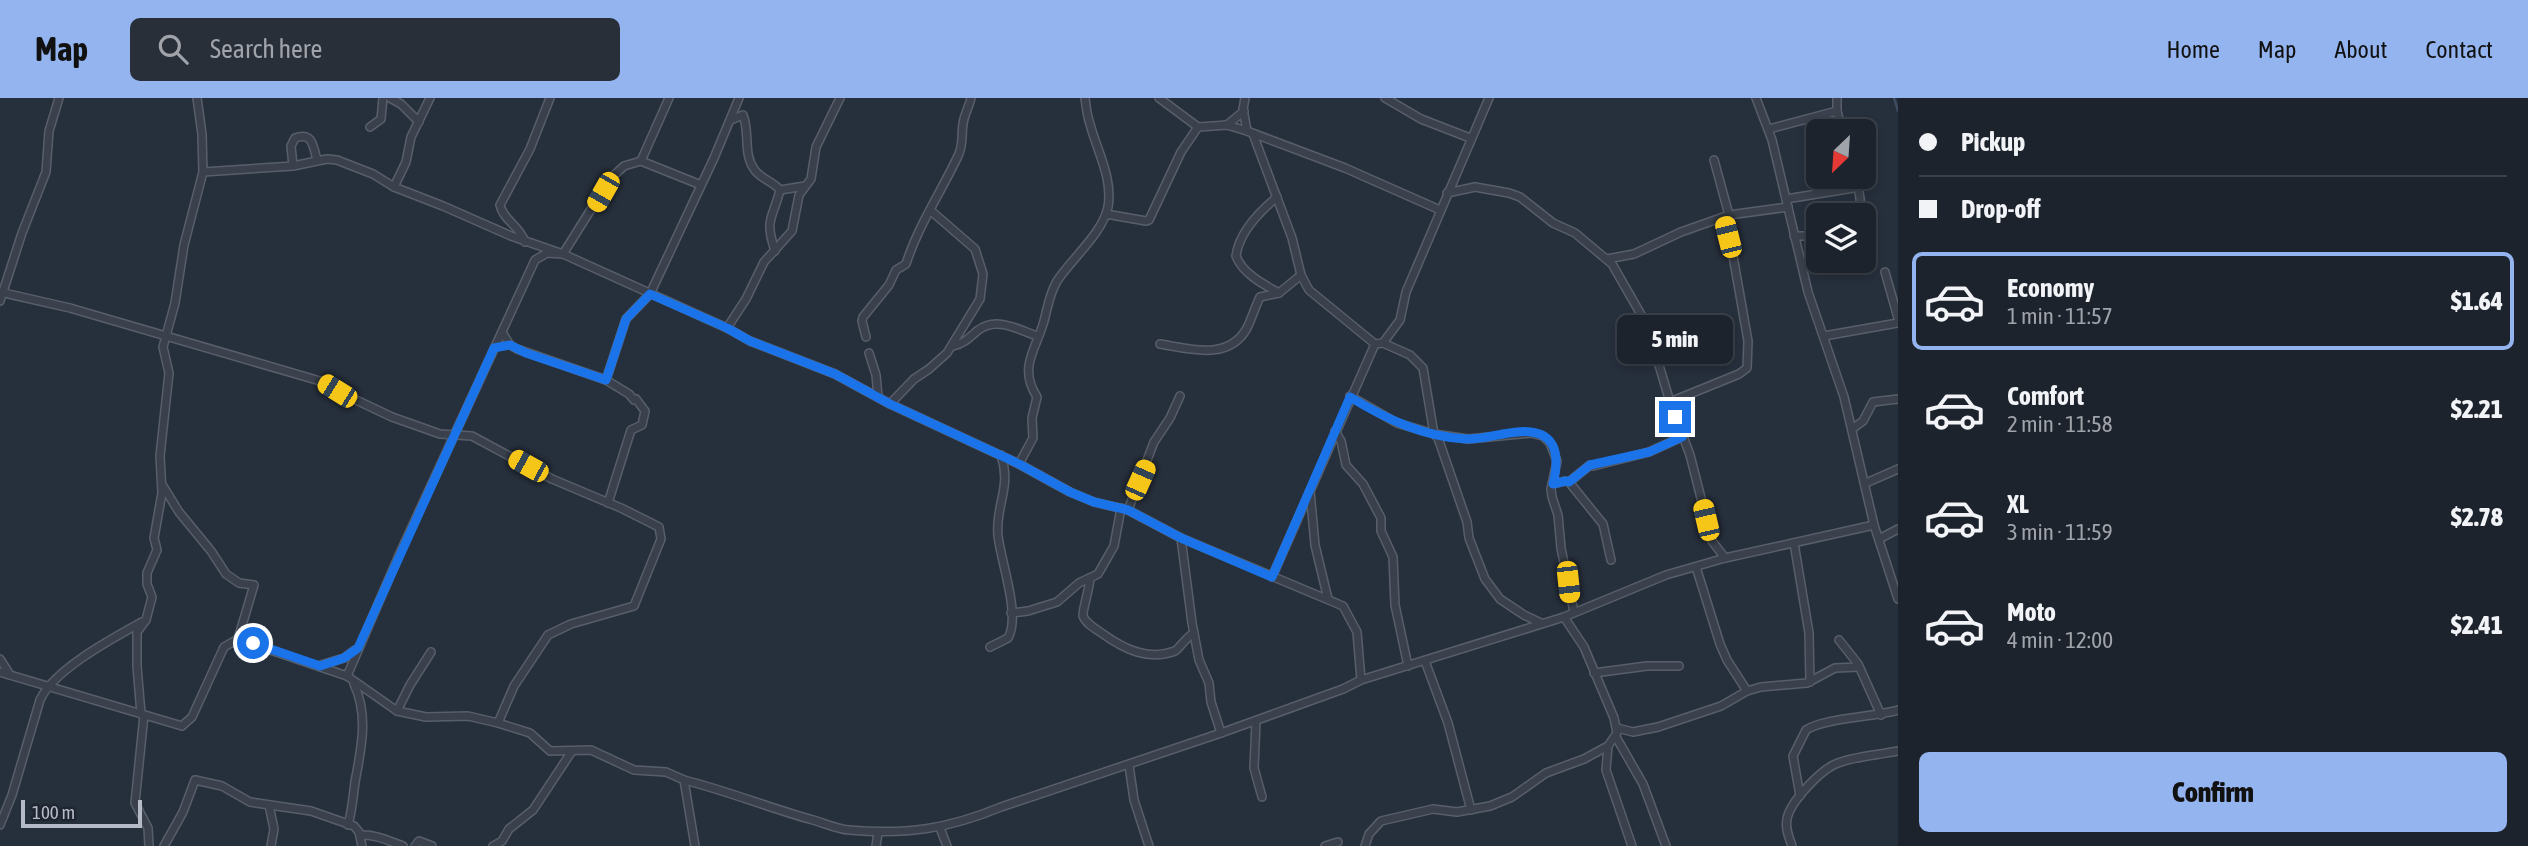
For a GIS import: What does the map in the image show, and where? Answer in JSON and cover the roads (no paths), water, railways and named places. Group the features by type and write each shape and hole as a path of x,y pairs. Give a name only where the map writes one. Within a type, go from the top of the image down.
{"street":[{"path":"59,98 49,131 46,172 1,295 70,307 320,381 392,417 453,436 472,436 552,479 659,527 661,539 635,603 625,610 571,624 548,635 514,686 498,723"},
{"path":"149,846 148,828 135,803 143,714 137,666 137,632 146,620 152,597 147,584 147,573 157,550 154,538 160,513 160,456 169,373 163,347 175,303 184,244 203,172 197,98"},
{"path":"370,127 381,120 383,98"},
{"path":"390,98 401,104 419,121"},
{"path":"394,187 406,162 411,136 430,98"},
{"path":"535,260 519,229 501,211 500,205 530,149 550,98"},
{"path":"641,161 669,98"},
{"path":"606,380 626,319 650,294 681,233 739,98"},
{"path":"727,328 746,299 764,262 792,231 799,195 812,176 819,140 840,98"},
{"path":"866,337 863,317 889,285 896,270 906,264 908,255 961,150 963,119 971,98"},
{"path":"1019,464 1033,436 1032,418 1037,397 1030,386 1028,371 1050,293 1078,253 1098,231 1106,214 1109,184 1090,125 1085,98"},
{"path":"1159,98 1198,127 1227,125 1312,154 1440,210"},
{"path":"1245,98 1244,111 1250,133 1292,238 1301,275 1317,298 1379,343 1410,355 1423,368 1434,435 1444,453 1467,522 1471,543 1485,579 1500,599 1542,624"},
{"path":"1385,98 1420,119 1470,138"},
{"path":"1272,577 1350,397 1379,343 1400,320 1406,292 1489,98"},
{"path":"1756,98 1769,129 1813,308 1852,429 1874,525 1898,599"},
{"path":"1838,98 1839,119"},
{"path":"1227,125 1244,111"},
{"path":"1769,129 1837,111"},
{"path":"731,120 743,115 747,124 753,169 780,190 806,186"},
{"path":"1106,214 1149,220 1181,152 1198,127"},
{"path":"293,166 292,143 299,136 307,136 312,140 317,160"},
{"path":"203,172 337,160 373,174 394,187 527,242 563,254 750,341 835,374 890,404 1019,464 1070,492 1094,502 1125,509 1181,538 1343,606 1353,622 1359,643 1361,680"},
{"path":"1670,402 1739,374 1747,368 1748,341 1714,160"},
{"path":"563,254 610,179 624,166 641,161 701,185"},
{"path":"1447,193 1475,187 1509,192 1520,197 1553,223 1575,233 1607,259 1617,271 1647,325 1693,466 1713,544 1725,558"},
{"path":"1607,259 1634,254 1681,232 1726,216 1851,189"},
{"path":"775,251 768,231 769,219 780,190"},
{"path":"1276,197 1252,222 1242,237 1236,256 1241,266 1254,278 1279,293"},
{"path":"890,404 914,379 943,358 980,299 983,274 975,249 930,210"},
{"path":"1794,236 1806,236"},
{"path":"348,825 353,809 363,737 360,700 350,678 358,648 535,260 547,253 563,254"},
{"path":"1885,272 1898,318"},
{"path":"1160,344 1208,351 1224,349 1243,334 1260,297 1279,293 1301,275"},
{"path":"953,346 962,344 983,326 996,323 1037,336"},
{"path":"1824,336 1898,323"},
{"path":"502,332 510,345 526,353 606,380 636,399 645,411 642,425 631,430 608,503"},
{"path":"494,348 510,345"},
{"path":"869,353 876,375 878,397"},
{"path":"1011,613 1057,603 1079,583 1098,574 1110,557 1125,509 1154,442 1160,429 1170,418 1180,396"},
{"path":"1350,397 1397,423 1434,435 1468,439 1522,433 1539,434 1545,438 1555,452 1556,471 1552,497 1558,515 1561,548 1574,612"},
{"path":"1852,429 1863,421 1873,402 1898,399"},
{"path":"1335,431 1341,441 1346,465 1363,484 1381,517 1381,531 1393,557 1395,605 1408,666"},
{"path":"1553,484 1569,482 1590,465 1649,452 1682,437"},
{"path":"990,647 1008,638 1012,629 998,535 998,519 1007,478 1001,455"},
{"path":"1866,484 1898,469"},
{"path":"1569,482 1603,524 1611,560"},
{"path":"161,484 226,574 239,583 254,585 238,639"},
{"path":"1310,491 1315,545 1328,599"},
{"path":"0,671 182,726 191,717 223,646 238,639 350,678 397,711 426,717 468,716 498,723 530,733 550,751 591,751 634,770 666,772 684,780 848,830 878,833 940,828 971,820 1001,807 1256,721 1361,680 1564,617 1657,579 1725,558 1874,525"},
{"path":"1879,538 1898,529"},
{"path":"1181,538 1200,666 1209,683 1211,702 1221,733"},
{"path":"1794,543 1809,633 1810,682"},
{"path":"1709,563 1713,544"},
{"path":"1696,567 1720,644 1727,660 1748,691"},
{"path":"1090,578 1089,595 1082,612 1085,618 1094,629 1129,651 1149,654 1173,651 1194,633"},
{"path":"1564,617 1584,647 1617,727 1616,737 1643,784 1666,846"},
{"path":"0,825 12,795 40,700 48,687 74,663 146,620"},
{"path":"1839,640 1859,667 1881,715"},
{"path":"320,666 344,658 358,648"},
{"path":"397,711 431,652"},
{"path":"0,659 11,676"},
{"path":"1425,661 1443,706 1471,810"},
{"path":"1594,673 1647,666 1679,666"},
{"path":"1617,727 1633,732 1658,727 1721,706 1748,691 1766,686 1810,682 1835,668 1859,667"},
{"path":"1800,796 1793,756 1806,730 1835,721 1898,710"},
{"path":"1256,721 1254,768 1262,797"},
{"path":"1365,846 1375,827 1389,819 1433,809 1449,813 1471,810 1503,801 1517,794 1536,778 1584,759 1608,746 1616,737"},
{"path":"1608,746 1606,770 1632,846"},
{"path":"493,846 502,841 509,830 533,810 572,751"},
{"path":"1792,846 1786,820 1800,796 1834,764 1898,751"},
{"path":"1129,765 1134,800 1149,846"},
{"path":"163,846 183,812 195,780 222,786 250,802 319,813 354,826 360,835 362,846"},
{"path":"684,780 695,846"},
{"path":"270,805 274,829 271,846"},
{"path":"940,828 947,846"},
{"path":"876,846 878,833"},
{"path":"360,835 376,835 382,840 403,846"},
{"path":"415,846 419,841 432,846"},
{"path":"1325,846 1338,842"}],"waterway":[{"path":"1894,98 1898,111"}]}
